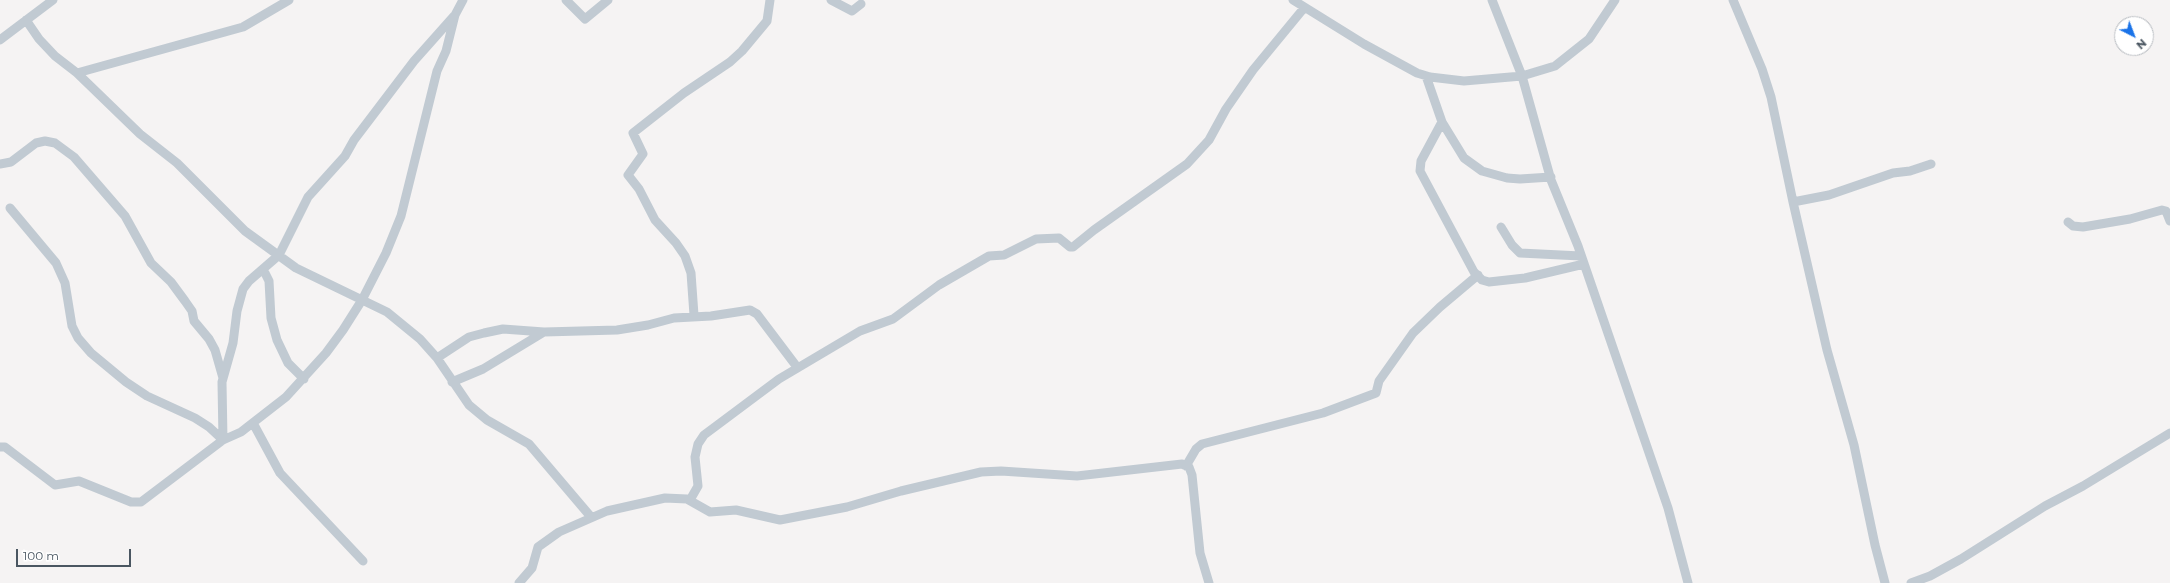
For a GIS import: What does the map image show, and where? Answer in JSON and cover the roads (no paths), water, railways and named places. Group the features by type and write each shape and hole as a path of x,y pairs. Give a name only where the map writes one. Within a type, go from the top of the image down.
{"street":[{"path":"0,40 53,0"},
{"path":"77,73 243,27 289,0"},
{"path":"0,447 5,447 55,484 79,482 137,503 144,500 158,487 223,440 241,432 277,406 304,379 326,353 362,300 386,253 401,216 436,71 446,51 455,16 463,0"},
{"path":"566,0 585,19 608,0"},
{"path":"694,315 690,273 687,262 676,243 655,220 639,189 628,174 643,154 633,133 684,93 730,62 742,52 767,21 770,0"},
{"path":"831,0 852,11 861,4"},
{"path":"1292,0 1383,55 1417,73 1426,76 1464,81 1522,76 1548,69 1564,61 1589,39 1615,0"},
{"path":"1492,0 1522,76 1551,176 1582,260 1668,508 1688,583"},
{"path":"1733,0 1769,87 1793,202 1827,350 1854,444 1885,583"},
{"path":"690,500 698,486 696,457 698,444 704,435 797,367 860,331 893,319 939,285 989,256 1004,255 1036,238 1059,238 1070,247 1076,245 1094,230 1187,164 1209,140 1226,109 1253,70 1304,8"},
{"path":"223,378 233,344 241,293 249,281 279,255 308,197 345,156 354,140 414,61 455,16"},
{"path":"26,20 39,39 55,56 77,73 131,126 177,163 245,231 296,268 362,300 374,304 396,319 420,339 437,358 452,382 478,414 530,444 591,517"},
{"path":"1426,76 1442,122 1464,158 1482,171 1520,179 1551,176"},
{"path":"1442,122 1421,161 1420,171 1460,247 1482,280 1489,282 1506,281 1582,260"},
{"path":"0,164 11,162 36,143 45,140 55,143 74,157 125,216 151,263 171,282 185,301 192,311 195,323 209,339 215,350 223,378 223,440"},
{"path":"1793,202 1829,195 1893,173 1910,171 1931,164"},
{"path":"10,208 56,263 65,283 72,326 78,338 91,354 142,393 195,418 209,427 223,440"},
{"path":"2068,222 2073,226 2083,227 2130,219 2162,210 2166,211 2170,221"},
{"path":"1501,227 1512,245 1520,253 1582,260"},
{"path":"263,269 269,281 271,318 277,340 288,363 304,379"},
{"path":"1186,466 1196,449 1202,444 1323,413 1376,393 1379,381 1413,333 1440,307 1478,275"},
{"path":"437,358 469,337 503,329 544,332 617,330 694,315 711,316 752,310 797,367"},
{"path":"452,382 483,369 544,332"},
{"path":"253,423 280,473 363,561"},
{"path":"1911,583 1930,576 1961,559 2045,506 2083,486 2170,433"},
{"path":"519,583 532,568 538,547 559,532 607,511 665,498 684,498 710,512 736,510 780,520 847,507 901,490 981,472 1007,471 1077,476 1171,465 1186,466"},
{"path":"1186,466 1192,475 1200,553 1210,583"}]}
